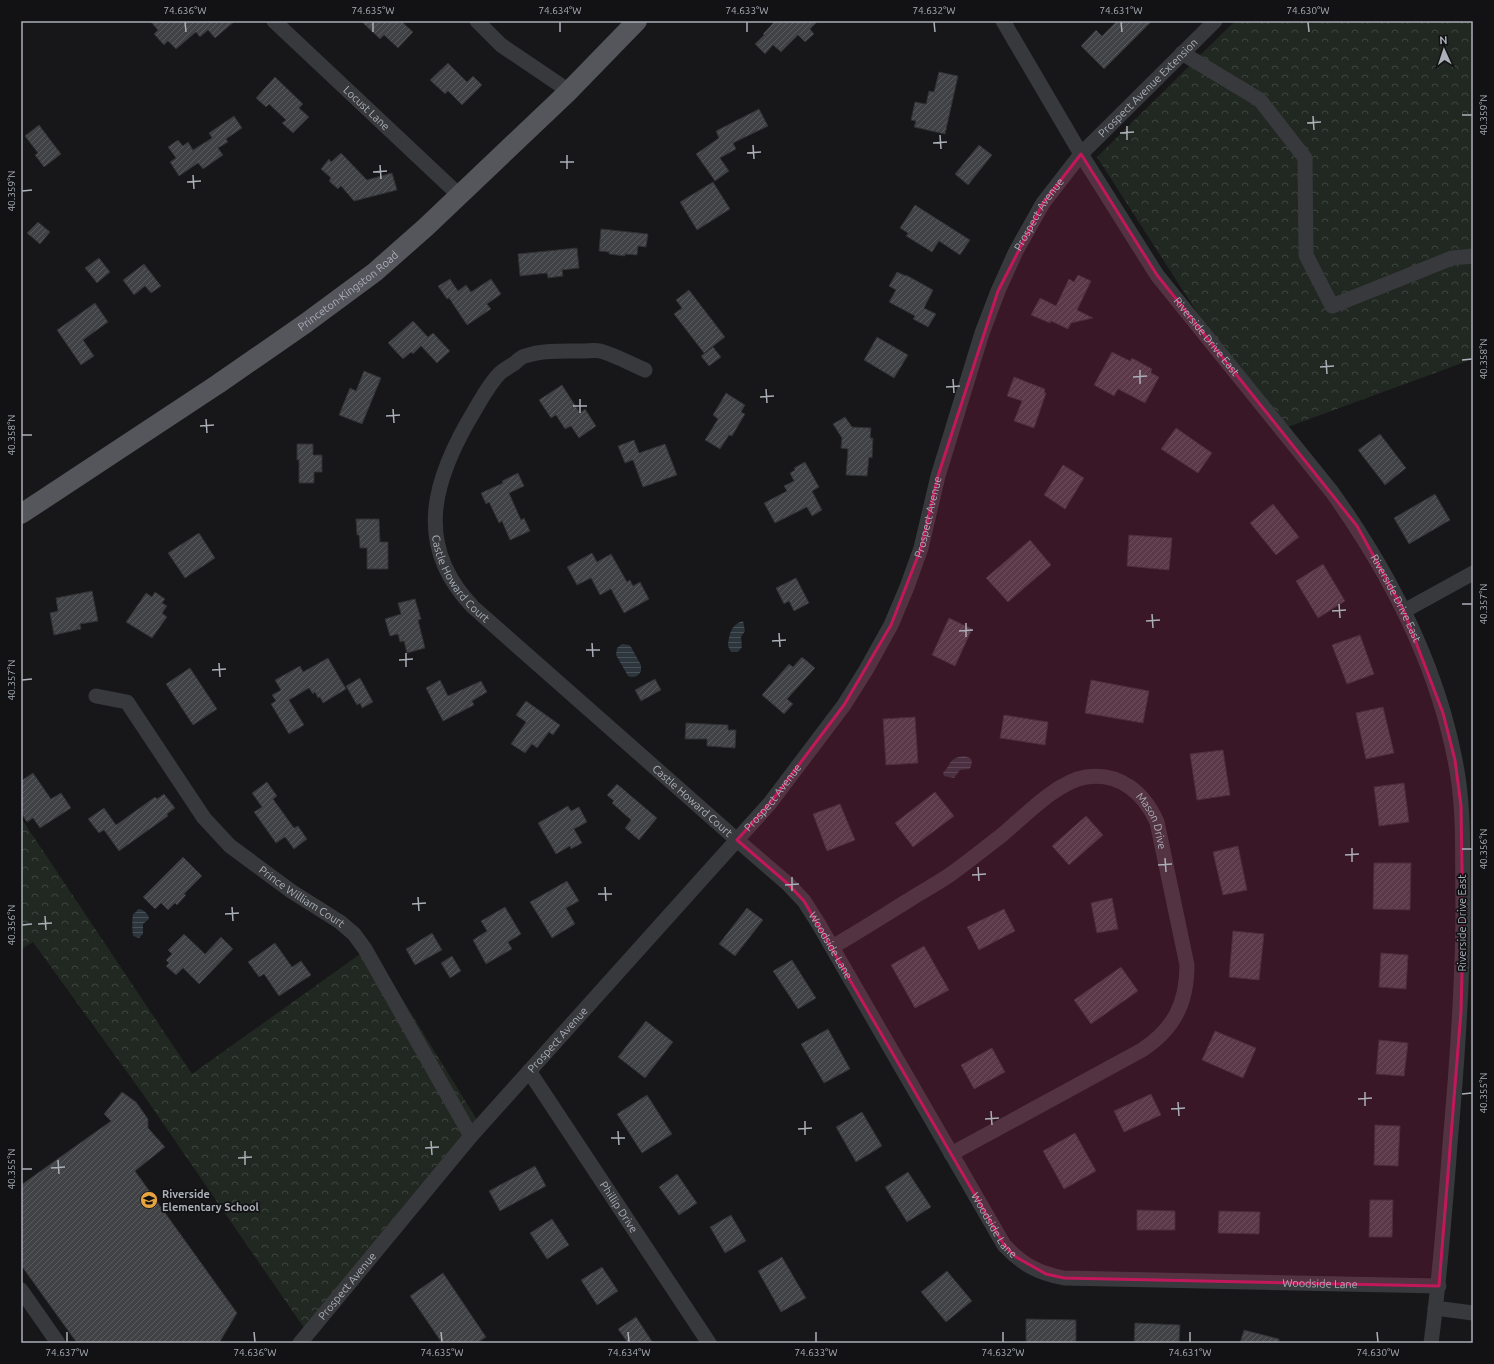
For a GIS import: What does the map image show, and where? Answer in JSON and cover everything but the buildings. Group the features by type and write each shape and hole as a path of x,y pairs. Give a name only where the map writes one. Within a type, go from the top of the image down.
{"main road":[{"name":"Princeton-Kingston Road","path":"21,514 218,384 306,323 375,272 569,91 637,21"}],"street":[{"name":"Locust Lane","path":"274,21 459,195"},
{"path":"477,21 501,45 569,91"},
{"name":"Riverside Drive East","path":"1003,21 1081,154 1157,275 1357,526 1382,568 1404,611 1428,667 1443,713 1467,805 1463,935 1467,1011 1431,1343"},
{"name":"Prospect Avenue Extension","path":"1081,154 1215,21"},
{"path":"1182,53 1260,100 1305,158 1306,255 1332,306 1452,258 1473,256"},
{"name":"Prospect Avenue","path":"300,1343 471,1136 770,803 844,705 866,670 891,625 907,587 921,548 938,476 982,332 998,291 1016,251 1043,203 1081,154"},
{"name":"Castle Howard Court","path":"645,370 600,351 552,351 524,356 500,374 486,392 471,416 456,442 445,469 436,499 435,520 437,543 443,562 453,583 473,607 737,840"},
{"path":"1404,611 1473,573"},
{"name":"Prince William Court","path":"96,696 127,702 204,818 230,846 290,891 340,922 354,934 365,949 471,1136"},
{"name":"Mason Drive","path":"832,948 950,875 1059,787 1072,780 1101,776 1116,780 1129,786 1141,796 1151,808 1157,822 1187,965 1187,981 1183,1000 1176,1016 1165,1032 1142,1050 951,1154"},
{"name":"Woodside Lane","path":"737,840 788,884 804,902 1004,1244 1020,1261 1046,1274 1064,1278 1438,1286"},
{"name":"Phillip Drive","path":"529,1071 709,1343"},
{"path":"21,1290 58,1343"},
{"path":"1435,1308 1473,1313"}],"highlighted area":[{"path":"1081,154 1157,275 1357,526 1404,611 1443,713 1455,760 1461,806 1463,935 1461,1011 1439,1286 1064,1278 1046,1274 1016,1257 1004,1245 804,901 788,884 737,840 770,803 844,705 891,625 921,548 938,476 998,291 1043,203"}],"green space":[{"path":"1235,21 1473,21 1473,359 1274,432 1097,157"},
{"path":"21,818 192,1074 370,947 482,1128 311,1338 145,1097 33,942 21,949"}],"shaded area":[{"path":"743,621 745,631 741,637 742,647 738,652 731,652 728,646 731,630 739,622"},
{"path":"622,644 629,645 631,647 641,665 639,675 632,677 628,676 616,655 617,648"},
{"path":"964,756 970,758 972,761 969,769 960,770 954,778 944,776 943,773 955,758"},
{"path":"138,909 145,912 149,919 143,924 143,934 139,938 133,936 132,928 133,914"}],"place":[{"name":"Riverside Elementary School","path":"149,1200"}]}
